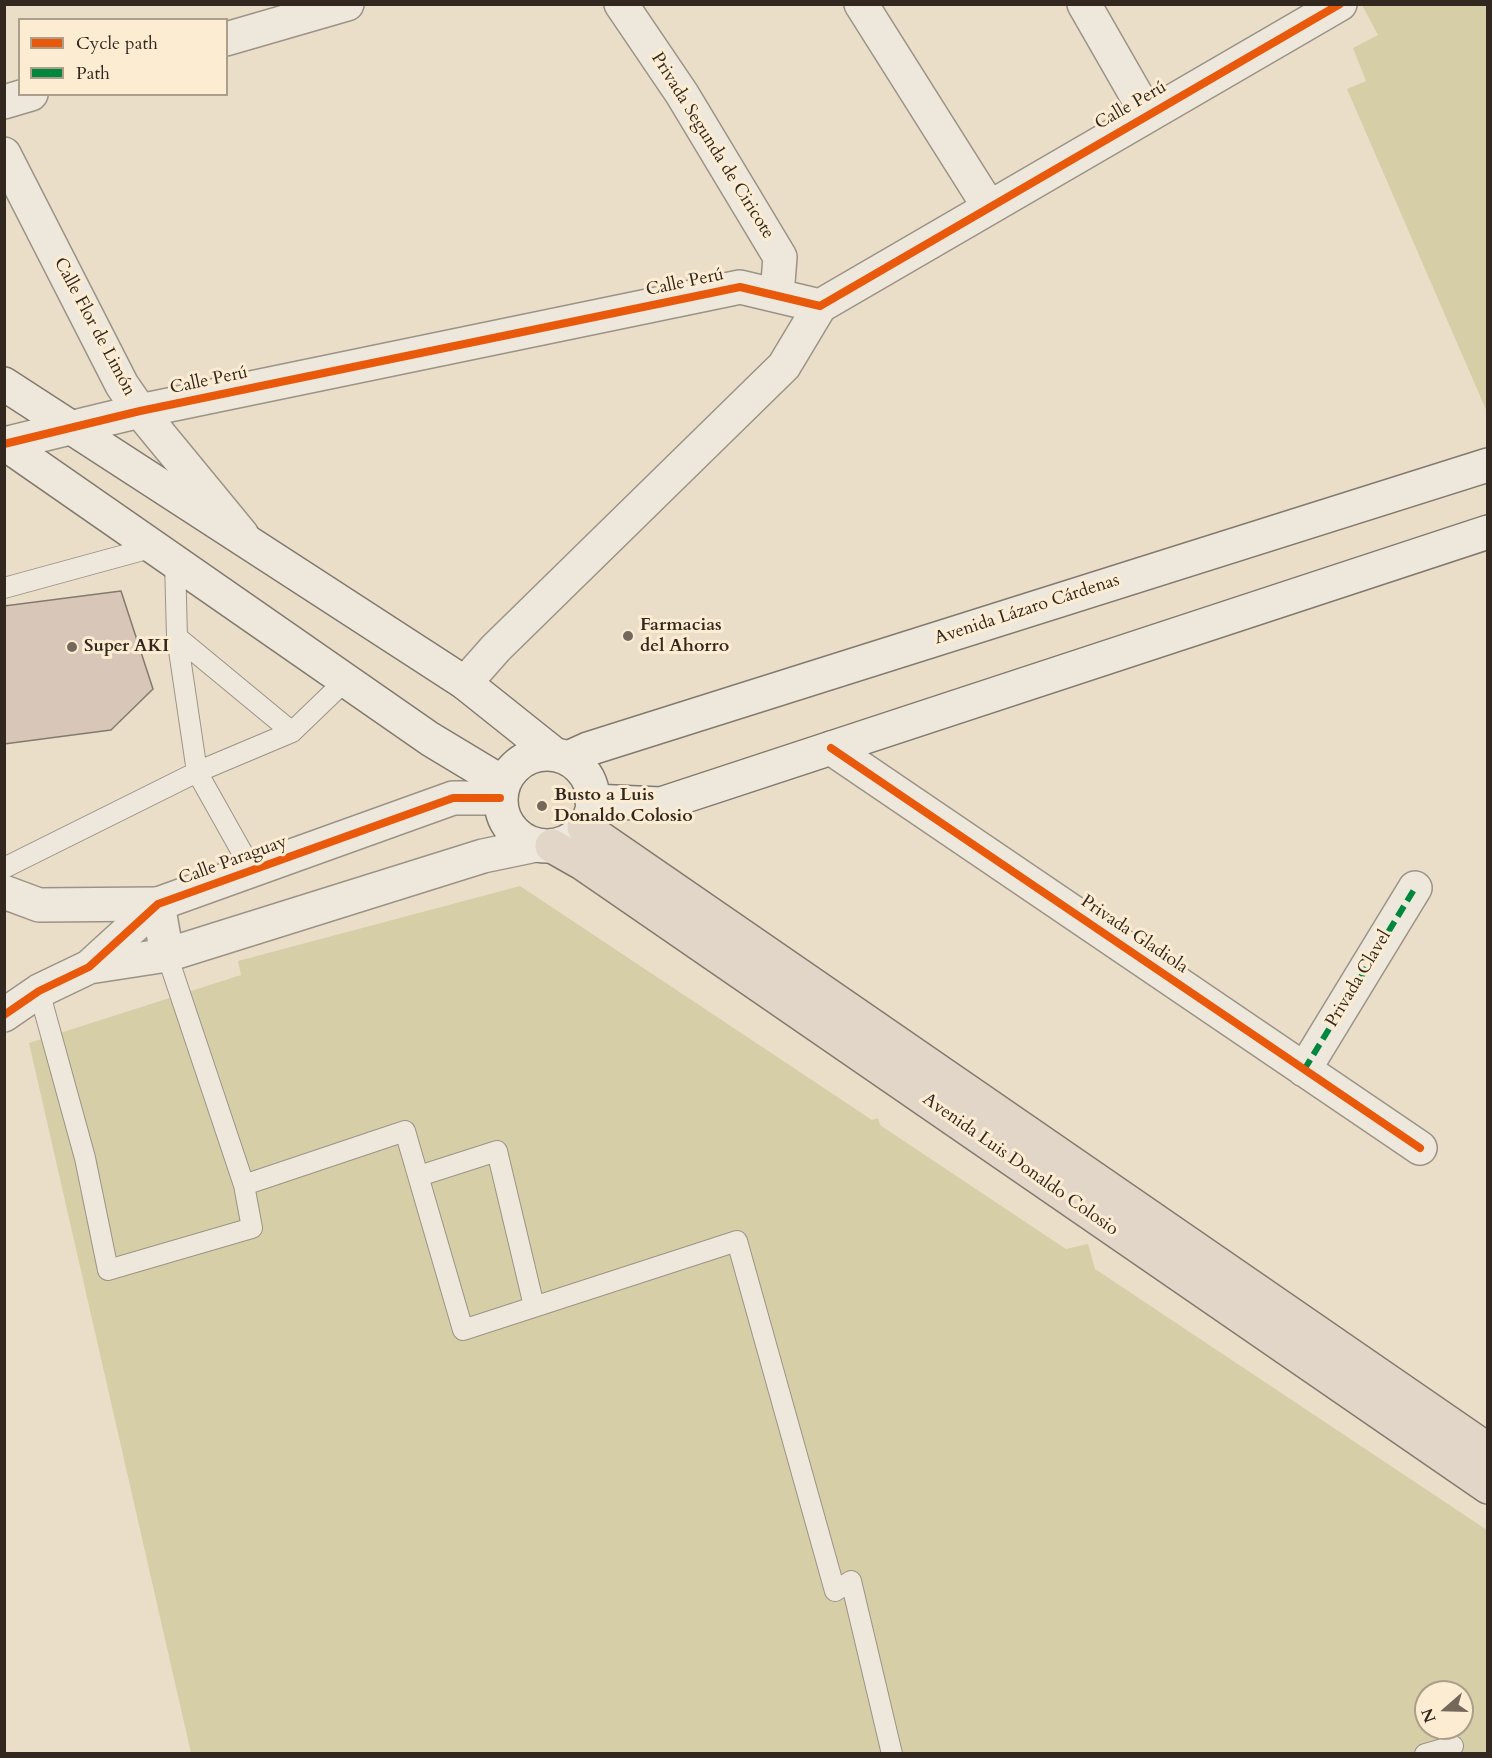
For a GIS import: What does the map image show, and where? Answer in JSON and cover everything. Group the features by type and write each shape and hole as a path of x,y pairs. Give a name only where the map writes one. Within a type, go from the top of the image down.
{"main road":[{"path":"588,814 1488,1450"},
{"name":"Avenida Luis Donaldo Colosio","path":"544,846 582,863 1488,1487"}],"street":[{"path":"228,38 347,4"},
{"name":"Privada Segunda de Ciricote","path":"621,4 682,94 780,257 777,295"},
{"path":"861,4 989,207"},
{"path":"1084,4 1147,114"},
{"name":"Calle Perú","path":"465,683 496,648 784,366 820,306 1147,114 1340,4"},
{"path":"4,102 24,96"},
{"name":"Calle Flor de Limón","path":"4,154 122,385 140,411 250,543"},
{"name":"Calle Perú","path":"5,443 140,411 740,287 820,306"},
{"path":"4,384 465,683 561,756 579,767 588,779 588,814 575,836 544,846 522,838 510,828 503,814 502,790 511,769 523,759 538,754 561,756"},
{"path":"5,443 502,790"},
{"name":"Avenida Lázaro Cárdenas","path":"561,756 1488,465"},
{"path":"588,814 661,804 1488,532"},
{"name":"Privada Gladiola","path":"831,748 1420,1148"},
{"name":"Calle Paraguay","path":"4,1015 39,991 89,966 158,904 453,798 502,790"},
{"name":"Calle Paraguay","path":"89,966 167,955 483,856 544,846"},
{"name":"Privada Clavel","path":"1304,1070 1414,888"},
{"path":"4,892 39,905 158,904 167,955"}],"lane":[{"path":"4,588 164,554 197,772 252,870"},
{"path":"177,637 292,732"},
{"path":"4,868 197,772 292,732 346,680"},
{"path":"39,991 85,1158 108,1270 252,1228 244,1185 167,955"},
{"path":"244,1185 405,1131 463,1330 737,1241 835,1591 851,1581 892,1754"},
{"path":"419,1176 497,1151 534,1306"},
{"path":"1425,1754 1453,1746"}],"shaded area":[{"path":"1362,5 1487,5 1487,412 1347,89 1366,81 1353,48 1378,35"},
{"path":"520,886 872,1120 878,1118 880,1125 1066,1249 1088,1244 1095,1269 1487,1530 1487,1753 191,1753 29,1043 241,975 238,961"}],"building":[{"name":"Super AKI","path":"121,591 153,689 111,730 4,744 4,606"}],"marked path":[{"path":"1304,1070 1415,888"}],"cycle path":[{"path":"4,444 140,411 740,287 820,306 1340,4"},
{"path":"831,748 1420,1148"},
{"path":"4,1015 39,991 89,967 158,904 453,798 500,798"}],"place":[{"name":"Farmacias del Ahorro","path":"628,636"},
{"name":"Super AKI","path":"72,647"},
{"name":"Busto a Luis Donaldo Colosio","path":"542,806"}]}
